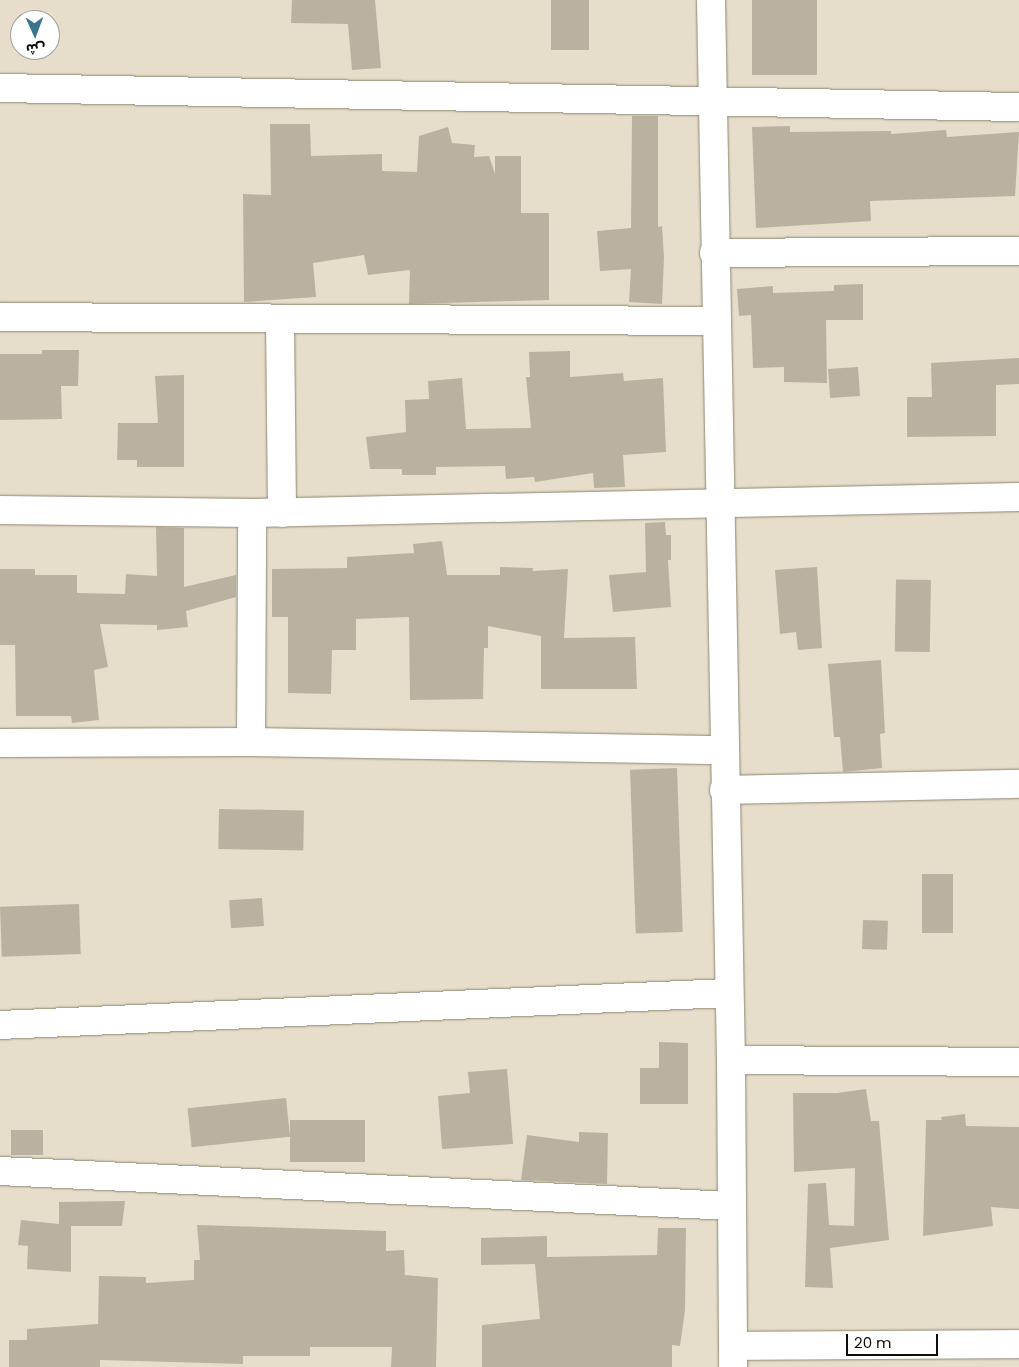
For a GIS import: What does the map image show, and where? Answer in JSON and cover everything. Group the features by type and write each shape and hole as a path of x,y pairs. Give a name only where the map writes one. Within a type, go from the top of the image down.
{"street":[{"path":"711,0 715,321 730,1060 733,1357 1019,1344"},
{"path":"0,88 1019,107"},
{"path":"714,253 1019,251"},
{"path":"0,317 715,321"},
{"path":"280,319 282,513"},
{"path":"0,510 252,514 719,501 1019,497"},
{"path":"251,742 252,514"},
{"path":"0,743 251,742 723,750"},
{"path":"724,790 1019,784"},
{"path":"0,1025 728,993"},
{"path":"730,1060 1019,1062"},
{"path":"0,1171 730,1206"}],"building":[{"path":"292,0 375,0 381,68 352,70 348,24 291,23"},
{"path":"551,0 589,0 589,50 551,50"},
{"path":"752,0 817,0 817,75 752,75"},
{"path":"632,116 658,116 658,227 662,226 664,257 662,304 629,302 631,269 600,271 597,231 631,228"},
{"path":"270,124 310,124 311,156 382,154 382,171 417,172 419,136 448,127 452,143 475,145 474,157 489,156 495,174 495,156 521,156 521,213 549,213 549,300 409,304 410,270 368,275 364,255 313,263 316,297 244,302 243,194 271,195"},
{"path":"790,126 790,132 891,131 891,134 946,130 947,137 1019,132 1015,196 870,201 871,221 756,228 752,127"},
{"path":"863,284 863,320 826,320 827,383 784,382 784,367 753,368 751,315 739,316 737,289 773,286 773,293 834,291 834,285"},
{"path":"42,350 79,350 78,386 61,386 62,419 0,420 0,354 42,354"},
{"path":"570,351 570,377 623,373 624,381 663,378 666,452 623,455 625,487 594,488 593,473 535,482 534,477 506,479 505,466 436,467 436,475 402,475 402,469 370,469 366,437 406,432 405,400 429,399 428,381 462,378 466,429 531,428 526,377 530,377 529,352"},
{"path":"1019,358 1019,384 996,385 996,436 907,437 907,397 932,397 931,363"},
{"path":"858,367 860,396 830,398 828,369"},
{"path":"184,375 184,467 137,467 137,460 117,460 118,423 158,423 155,376"},
{"path":"665,522 666,535 671,535 671,560 668,560 671,607 613,612 609,575 646,572 645,523"},
{"path":"156,527 184,528 184,587 236,575 236,597 186,611 188,627 157,630 157,625 100,624 108,667 94,670 99,720 72,723 71,716 16,716 15,645 0,645 0,569 35,569 35,575 77,575 77,593 125,594 126,574 157,576"},
{"path":"442,541 447,575 500,575 500,567 533,568 533,571 568,569 564,638 635,637 637,689 541,689 541,636 488,626 488,648 484,648 483,699 410,700 409,617 356,619 356,650 332,650 331,694 288,693 288,617 272,617 272,569 347,568 347,557 414,553 413,544"},
{"path":"817,567 822,648 798,650 796,632 780,634 775,570"},
{"path":"896,579 931,580 930,652 895,651"},
{"path":"881,660 885,733 880,734 882,768 843,772 840,737 834,737 828,664"},
{"path":"677,768 683,932 636,934 630,770"},
{"path":"219,809 304,810 303,850 218,849"},
{"path":"922,874 953,874 953,933 922,933"},
{"path":"262,898 264,926 231,928 229,900"},
{"path":"79,904 81,954 2,957 0,907"},
{"path":"863,920 888,921 887,950 862,949"},
{"path":"659,1042 688,1043 688,1104 640,1104 640,1068 659,1068"},
{"path":"507,1069 513,1144 442,1149 438,1096 470,1093 468,1072"},
{"path":"866,1089 871,1121 879,1121 889,1240 830,1248 833,1288 805,1287 808,1184 826,1183 829,1225 854,1226 855,1168 794,1172 793,1093 837,1093"},
{"path":"286,1098 290,1137 192,1147 188,1108"},
{"path":"965,1114 966,1126 1019,1127 1019,1209 991,1207 993,1226 923,1236 926,1120 942,1120 941,1117"},
{"path":"290,1120 365,1120 365,1162 290,1162"},
{"path":"11,1130 43,1130 43,1155 11,1155"},
{"path":"579,1132 608,1133 607,1184 521,1180 527,1135 579,1142"},
{"path":"125,1201 122,1226 71,1226 71,1272 27,1269 28,1246 18,1245 21,1220 59,1224 59,1202"},
{"path":"197,1225 386,1231 386,1251 404,1250 405,1275 438,1278 436,1367 391,1367 392,1347 310,1347 310,1356 243,1356 243,1364 100,1360 100,1367 9,1367 9,1340 27,1340 27,1329 98,1324 99,1276 146,1277 146,1283 194,1280 194,1260 200,1260"},
{"path":"658,1228 686,1228 685,1310 680,1346 672,1345 672,1367 482,1367 482,1325 540,1319 535,1264 481,1265 481,1238 547,1236 547,1257 657,1255"}]}
